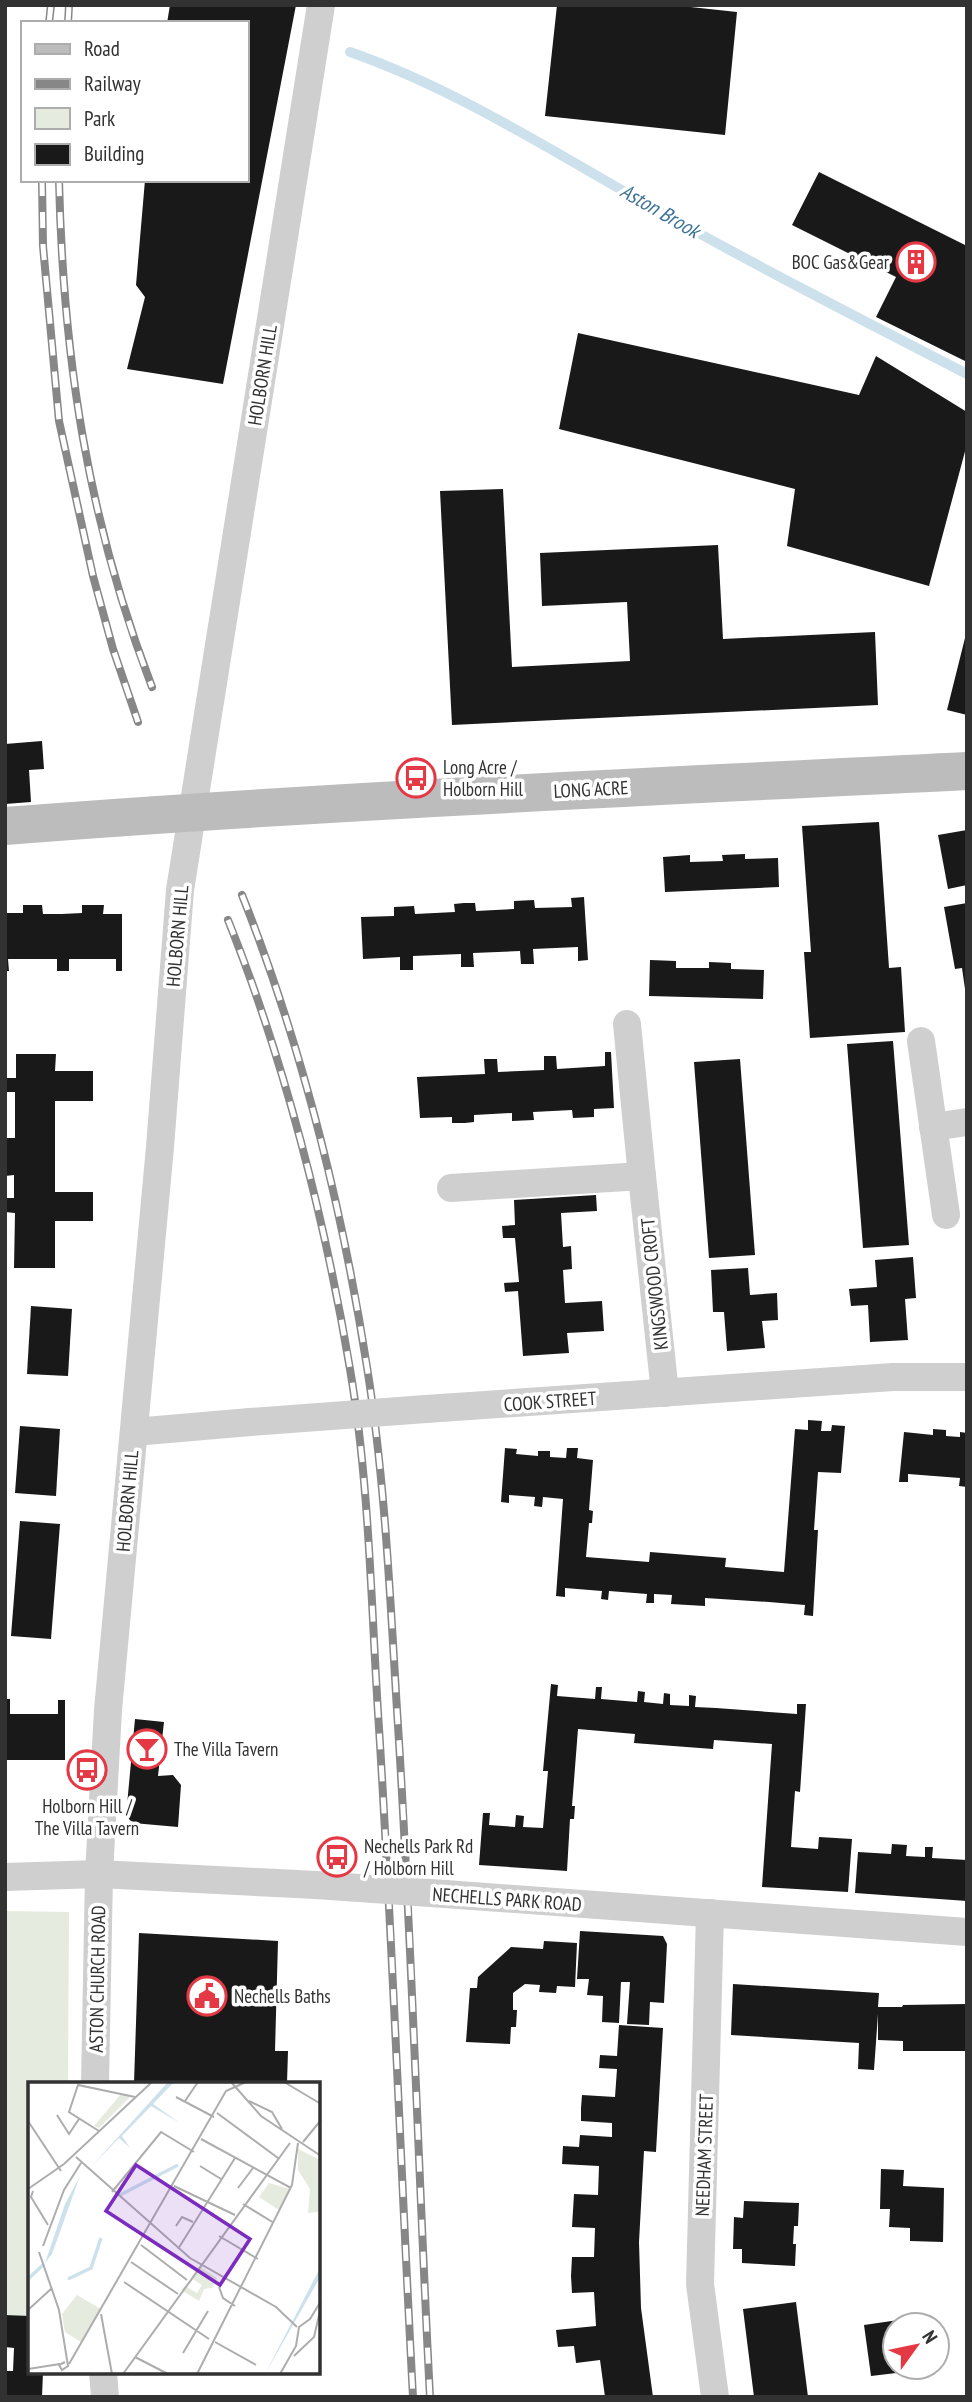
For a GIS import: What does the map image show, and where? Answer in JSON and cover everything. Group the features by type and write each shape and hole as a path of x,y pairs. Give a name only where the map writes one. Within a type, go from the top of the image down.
{"street":[{"name":"HOLBORN HILL","path":"99,1874 108,1710 160,1147 180,890 321,5"},
{"name":"LONG ACRE","path":"5,826 191,812 606,788 967,771"},
{"name":"KINGSWOOD CROFT","path":"627,1024 665,1393"},
{"path":"921,1041 946,1215"},
{"path":"933,1127 967,1122"},
{"path":"452,1188 642,1176"},
{"name":"COOK STREET","path":"134,1432 893,1377 967,1377"},
{"name":"NECHELLS PARK ROAD","path":"5,1877 99,1874 316,1885 967,1932"},
{"name":"ASTON CHURCH ROAD","path":"95,2082 99,1874"},
{"name":"NEEDHAM STREET","path":"710,1913 700,2284 715,2397"},
{"path":"103,2374 105,2397"}],"green space":[{"path":"5,1911 69,1912 68,2082 28,2082 28,2316 5,2315"}],"building":[{"path":"170,5 296,5 223,384 127,369 145,297 136,285 145,182 248,182 248,21 167,21"},
{"path":"557,5 672,5 737,12 725,135 545,116"},
{"name":"BOC Gas&Gear","path":"819,172 967,246 967,362 876,317 896,277 792,225"},
{"path":"578,333 859,395 876,356 967,412 967,444 929,586 787,546 795,489 559,429"},
{"path":"503,489 512,667 630,661 627,602 542,606 540,553 718,545 723,639 875,632 878,705 452,725 440,491"},
{"path":"967,634 967,715 947,710"},
{"path":"42,741 44,769 29,770 31,802 5,804 5,744"},
{"path":"879,822 889,968 901,967 905,1032 810,1038 804,952 811,952 802,826"},
{"path":"967,830 967,885 948,889 938,835"},
{"path":"745,854 745,859 778,858 779,887 665,892 663,857 690,855 690,862 723,861 722,855"},
{"path":"584,897 588,960 578,961 578,947 533,949 534,964 521,964 520,951 473,953 474,967 461,967 461,954 413,956 413,970 400,970 400,957 363,959 361,917 394,916 394,907 414,906 415,914 455,912 454,904 475,903 476,911 514,909 514,901 534,900 535,908 572,907 571,898"},
{"path":"967,903 965,989 962,968 955,969 944,907"},
{"path":"23,905 42,905 43,914 62,914 82,913 82,905 104,905 103,914 122,914 122,971 116,971 116,959 69,959 69,971 57,971 57,959 8,959 9,971 5,971 5,913 23,913"},
{"path":"650,960 676,961 676,968 709,968 709,962 731,963 731,969 764,970 763,999 649,996"},
{"path":"893,1041 909,1245 863,1248 847,1044"},
{"path":"605,1052 611,1052 614,1108 594,1109 594,1117 573,1118 572,1110 533,1112 534,1120 512,1121 512,1113 474,1115 474,1122 465,1123 452,1123 452,1117 420,1118 417,1077 485,1074 484,1059 497,1059 498,1072 544,1070 544,1056 556,1056 557,1069 605,1066"},
{"path":"16,1054 56,1054 55,1071 93,1071 93,1101 55,1101 55,1192 93,1192 93,1221 55,1221 55,1268 14,1268 15,1213 5,1212 5,1198 14,1198 14,1175 5,1176 5,1138 15,1138 15,1092 5,1092 5,1078 16,1078"},
{"path":"740,1059 755,1255 709,1258 694,1062"},
{"path":"596,1195 597,1211 561,1213 563,1247 571,1246 572,1269 563,1270 565,1303 602,1301 604,1331 567,1333 569,1353 523,1356 518,1291 505,1292 504,1283 519,1282 515,1238 503,1238 502,1226 515,1225 514,1200"},
{"path":"913,1257 916,1298 905,1299 908,1340 870,1342 868,1305 851,1306 849,1289 877,1287 875,1260"},
{"path":"748,1268 750,1295 777,1293 778,1320 762,1321 765,1348 727,1351 724,1312 713,1312 711,1270"},
{"path":"31,1306 72,1309 68,1376 27,1374"},
{"path":"808,1420 822,1421 821,1431 831,1431 832,1425 845,1426 841,1473 818,1472 813,1616 804,1615 805,1605 769,1602 705,1598 705,1606 671,1604 672,1595 654,1594 654,1603 646,1603 647,1594 609,1591 608,1600 601,1599 602,1591 565,1588 565,1597 556,1596 563,1499 543,1497 542,1507 534,1506 535,1497 509,1495 509,1503 501,1502 505,1448 517,1449 516,1454 538,1456 538,1451 550,1451 550,1457 566,1458 567,1448 578,1448 577,1458 593,1460 589,1510 593,1511 592,1523 589,1523 586,1557 649,1562 650,1552 726,1558 725,1567 784,1572 795,1429 808,1430"},
{"path":"20,1426 60,1429 56,1496 15,1493"},
{"path":"933,1429 946,1430 946,1436 960,1437 960,1432 967,1433 967,1487 959,1486 960,1478 908,1474 908,1482 899,1482 904,1432 933,1435"},
{"path":"20,1521 60,1524 51,1639 11,1636"},
{"path":"551,1684 558,1685 557,1696 595,1699 596,1687 602,1687 601,1699 637,1702 638,1691 645,1692 644,1702 663,1704 664,1693 670,1694 670,1705 689,1706 689,1695 696,1696 695,1707 797,1714 797,1704 806,1704 800,1792 795,1791 791,1847 818,1849 819,1837 852,1839 848,1892 762,1887 772,1744 714,1740 713,1749 634,1743 635,1734 578,1729 572,1806 575,1806 574,1819 570,1819 567,1871 479,1865 483,1813 490,1813 489,1825 515,1827 516,1815 524,1816 523,1827 543,1828 548,1771 543,1771"},
{"path":"5,1699 10,1699 10,1714 58,1714 58,1700 65,1700 65,1760 5,1760"},
{"name":"The Villa Tavern","path":"135,1719 164,1722 158,1776 173,1775 181,1785 178,1827 133,1823 126,1816"},
{"path":"892,1844 907,1845 906,1856 925,1857 925,1847 933,1847 932,1858 967,1860 967,1901 855,1893 858,1852 891,1854"},
{"path":"580,1931 663,1936 667,1944 664,2003 650,2002 649,2025 627,2024 630,1982 621,1982 619,2023 602,2022 603,1996 587,1995 589,1979 577,1979"},
{"name":"Nechells Baths","path":"139,1933 278,1941 275,2051 288,2051 287,2082 134,2082"},
{"path":"544,1941 577,1943 575,1987 557,1986 556,1993 539,1992 540,1985 525,1984 513,1993 513,2010 517,2010 516,2027 511,2027 510,2044 466,2042 470,1988 477,1988 478,1977 511,1947 543,1949"},
{"path":"733,1984 879,1993 878,2007 967,2004 967,2051 903,2051 903,2041 878,2040 878,2014 874,2070 858,2069 859,2043 731,2035"},
{"path":"619,2025 663,2028 656,2152 644,2151 639,2242 641,2308 653,2397 605,2397 600,2360 576,2363 574,2346 558,2347 556,2330 596,2326 594,2292 572,2293 571,2276 572,2257 594,2257 595,2228 572,2227 574,2194 598,2195 599,2166 562,2164 563,2146 579,2147 580,2135 612,2137 612,2123 581,2121 581,2108 582,2095 615,2097 617,2069 599,2068 600,2055 617,2056"},
{"path":"881,2169 904,2170 903,2186 944,2188 943,2242 910,2241 910,2228 889,2227 890,2209 880,2209"},
{"path":"744,2201 799,2203 798,2226 794,2226 795,2266 742,2263 742,2249 733,2249 734,2217 743,2218"},
{"path":"796,2302 808,2397 754,2397 743,2309"},
{"path":"5,2315 28,2316 28,2374 43,2374 42,2397 5,2397 5,2371 13,2371 14,2348 5,2347"},
{"path":"881,2323 881,2375 871,2376 864,2325"}],"waterway":[{"name":"Aston Brook","path":"350,52 465,102 727,249 967,374"}],"railway":[{"path":"49,21 51,5"},
{"path":"68,21 69,5"},
{"path":"42,182 43,246 59,421 93,576 113,649 138,722"},
{"path":"59,182 66,311 83,438 111,563 152,687"},
{"path":"242,895 283,1010 318,1128 357,1307 373,1410 386,1538 402,1796 430,2397"},
{"path":"228,920 267,1028 301,1141 340,1313 357,1413 369,1548 389,1895 413,2397"}],"place":[{"name":"BOC Gas&Gear","path":"916,262"},
{"name":"Long Acre / Holborn Hill","path":"416,778"},
{"name":"The Villa Tavern","path":"147,1749"},
{"name":"Holborn Hill / The Villa Tavern","path":"87,1770"},
{"name":"Nechells Park Rd / Holborn Hill","path":"337,1857"},
{"name":"Nechells Baths","path":"207,1996"}]}
